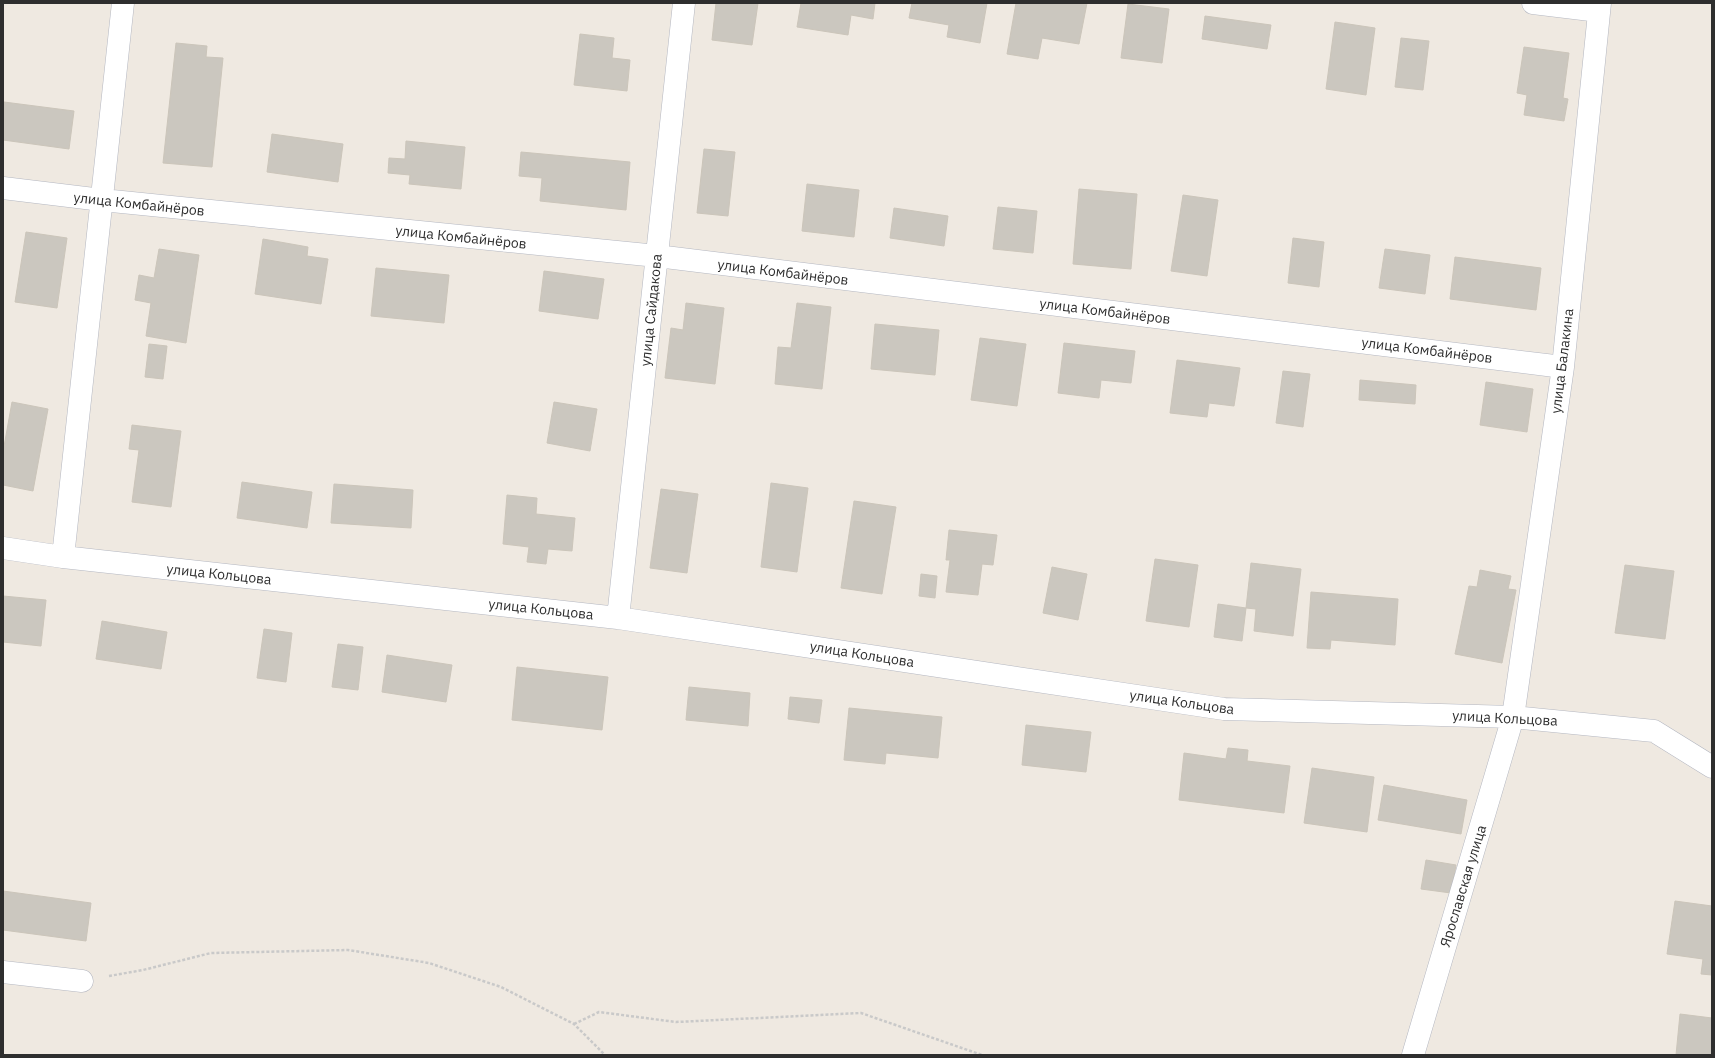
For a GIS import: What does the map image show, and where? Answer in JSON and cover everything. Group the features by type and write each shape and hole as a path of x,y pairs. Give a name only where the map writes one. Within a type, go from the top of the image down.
{"street":[{"path":"63,557 123,3"},
{"name":"улица Сайдакова","path":"618,618 684,3"},
{"path":"1532,3 1600,7"},
{"name":"улица Балакина","path":"1513,717 1563,367 1600,7"},
{"name":"улица Комбайнёров","path":"3,188 102,200 657,256 1563,367"},
{"name":"улица Кольцова","path":"3,548 63,557 618,618 1224,709 1513,717 1654,731 1712,767"},
{"name":"Ярославская улица","path":"1414,1055 1513,717"},
{"path":"3,972 82,981"}],"path":[{"path":"82,981 143,970 211,953 348,950 429,963 502,987 574,1024 605,1055"},
{"path":"574,1024 598,1012 676,1022 861,1013 982,1055"}],"building":[{"path":"716,3 758,3 752,45 712,40"},
{"path":"801,3 875,3 873,19 851,15 848,35 797,27"},
{"path":"912,3 987,3 980,43 947,37 949,25 909,18"},
{"path":"1016,3 1087,3 1079,44 1042,38 1038,59 1007,54"},
{"path":"1128,4 1169,9 1162,63 1121,58"},
{"path":"1205,16 1271,25 1267,49 1202,39"},
{"path":"1335,22 1375,28 1366,95 1326,89"},
{"path":"580,34 614,38 612,58 630,60 627,91 574,85"},
{"path":"1401,38 1429,41 1423,90 1395,87"},
{"path":"176,43 207,46 206,57 223,58 212,167 163,163"},
{"path":"1524,47 1569,53 1563,98 1568,99 1564,121 1524,115 1527,95 1517,93"},
{"path":"4,102 74,111 69,149 3,140"},
{"path":"272,134 343,144 338,182 267,172"},
{"path":"406,141 465,147 461,189 409,184 410,175 388,173 389,158 405,159"},
{"path":"704,149 735,152 728,216 697,213"},
{"path":"521,152 630,162 626,210 540,201 542,178 519,176"},
{"path":"807,184 859,190 854,237 802,231"},
{"path":"1079,189 1137,194 1131,269 1073,264"},
{"path":"1183,195 1218,200 1207,276 1171,271"},
{"path":"998,207 1037,211 1033,253 993,249"},
{"path":"894,208 948,216 944,246 890,238"},
{"path":"26,232 67,238 57,308 15,302"},
{"path":"1293,238 1324,242 1319,287 1288,283"},
{"path":"263,239 308,247 307,256 328,259 321,304 255,294"},
{"path":"159,249 199,255 186,343 146,336 151,303 135,300 139,275 154,278"},
{"path":"1385,249 1430,255 1425,294 1379,288"},
{"path":"1455,257 1541,268 1536,310 1450,299"},
{"path":"376,268 449,275 444,323 371,316"},
{"path":"544,271 604,279 598,319 539,311"},
{"path":"686,303 724,308 715,384 665,378 671,328 683,330"},
{"path":"797,303 831,307 822,389 775,384 778,347 791,348"},
{"path":"875,324 939,330 935,375 871,369"},
{"path":"980,338 1026,344 1017,406 971,400"},
{"path":"1064,343 1135,351 1131,383 1101,380 1099,398 1058,393"},
{"path":"149,344 167,346 163,379 145,377"},
{"path":"1177,360 1240,368 1234,406 1209,403 1207,417 1170,413"},
{"path":"1283,371 1310,374 1303,427 1276,423"},
{"path":"1360,380 1416,385 1415,404 1359,400"},
{"path":"1486,382 1533,389 1527,432 1480,425"},
{"path":"12,402 48,409 33,491 3,485 3,452"},
{"path":"554,402 597,409 590,451 547,443"},
{"path":"132,425 181,431 171,507 132,502 139,450 129,449"},
{"path":"242,482 312,492 307,528 237,518"},
{"path":"771,483 808,488 797,572 761,567"},
{"path":"334,484 413,490 411,528 331,523"},
{"path":"661,489 698,494 687,573 650,568"},
{"path":"507,495 537,498 536,514 575,518 572,551 548,549 546,564 527,562 529,547 503,544"},
{"path":"854,501 896,507 882,594 841,588"},
{"path":"949,530 997,535 993,565 982,564 978,595 946,592 950,560 946,560"},
{"path":"1155,559 1198,565 1189,627 1146,621"},
{"path":"1251,563 1301,569 1293,636 1254,631 1256,609 1246,608"},
{"path":"1625,565 1674,571 1665,639 1615,633"},
{"path":"1052,567 1087,574 1078,620 1043,613"},
{"path":"1480,570 1511,576 1508,589 1516,590 1502,663 1455,654 1469,586 1477,587"},
{"path":"921,574 937,576 935,598 919,596"},
{"path":"1311,592 1398,599 1395,645 1331,640 1330,649 1307,648"},
{"path":"3,596 46,600 41,646 3,642"},
{"path":"1218,604 1246,608 1242,641 1214,637"},
{"path":"102,621 167,632 161,669 96,659"},
{"path":"264,629 292,633 286,682 257,678"},
{"path":"338,644 363,647 358,690 332,687"},
{"path":"387,655 452,665 446,702 382,692"},
{"path":"517,667 608,677 602,730 512,720"},
{"path":"689,687 750,693 748,726 686,720"},
{"path":"790,697 822,700 819,723 788,719"},
{"path":"849,708 942,717 938,758 886,753 885,764 844,760"},
{"path":"1026,725 1091,732 1086,772 1022,765"},
{"path":"1228,748 1248,750 1247,761 1290,766 1284,813 1179,800 1184,753 1226,759"},
{"path":"1312,768 1374,777 1367,832 1304,823"},
{"path":"1384,785 1467,800 1461,834 1378,820"},
{"path":"1426,860 1456,865 1451,893 1421,889"},
{"path":"3,891 91,903 86,941 3,930"},
{"path":"1675,901 1712,906 1712,975 1701,974 1703,959 1667,954"},
{"path":"1680,1014 1712,1018 1712,1055 1676,1055"}]}
